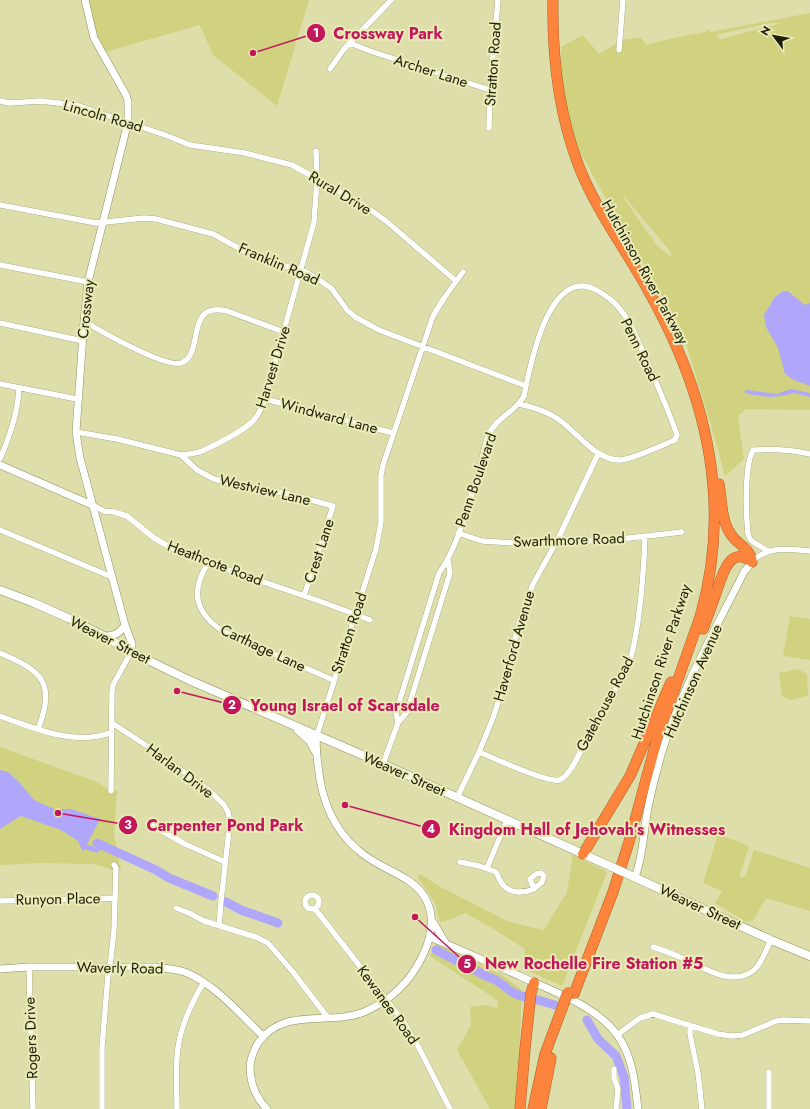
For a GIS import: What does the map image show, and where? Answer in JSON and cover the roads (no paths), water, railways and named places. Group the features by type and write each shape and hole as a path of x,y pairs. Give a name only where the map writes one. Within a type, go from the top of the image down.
{"highway":[{"name":"Hutchinson River Parkway","path":"547,0 547,30 551,82 557,116 567,150 587,198 645,297 669,344 688,393 701,443 705,461 709,512 706,564 695,615 649,746 624,839 608,890 571,993"},
{"name":"Hutchinson River Parkway","path":"533,1109 545,1054 614,892 654,750 705,600 712,566 715,530 714,489 708,443 699,408 685,367 675,343 652,298 593,198 572,147 563,117 557,83 553,48 553,0"},
{"path":"685,367 698,401 713,450 726,525 734,538 749,551 752,556 752,562"},
{"path":"670,702 706,621 725,567 739,556 745,557 752,562"},
{"path":"583,854 630,776 671,682"},
{"path":"520,1109 531,993 534,983"},
{"name":"Hutchinson River Parkway","path":"541,1109 552,1055 566,1004"}],"main road":[{"name":"Weaver Street","path":"0,590 32,602 104,636 131,652 189,680 383,764 636,877 771,940 810,956"},
{"path":"292,724 307,737 313,744 316,752"}],"street":[{"name":"Crossway","path":"85,0 94,38 126,95 128,101 128,122 88,282 77,399 76,432 80,458 92,505 125,625 132,644 131,652"},
{"path":"330,69 350,42 391,0"},
{"name":"Stratton Road","path":"489,128 490,90 498,0"},
{"path":"619,50 623,0"},
{"name":"Archer Lane","path":"350,42 370,51 490,90"},
{"name":"Lincoln Road","path":"0,101 9,103 40,101 76,105 185,143 204,147"},
{"name":"Rural Drive","path":"204,147 245,153 292,165 365,206 386,221 456,281"},
{"name":"Harvest Drive","path":"76,432 117,439 181,455 201,451 245,428 259,414 265,399 314,222 317,179 316,151"},
{"name":"Franklin Road","path":"0,205 96,224 144,218 213,234 253,256 308,273 327,284 347,310 366,324 526,386"},
{"path":"0,265 88,282"},
{"name":"Stratton Road","path":"267,1109 255,1093 250,1072 255,1048 263,1036 271,1030 290,1021 351,1015 364,1012 386,999 408,980 424,954 430,936 432,920 428,904 421,892 414,885 362,854 347,840 338,828 330,814 323,795 316,752 317,735 380,530 381,475 383,465 437,308 463,272"},
{"name":"Penn Road","path":"526,386 538,339 552,307 564,293 571,288 584,285 591,287 604,295 619,307 631,325 668,408 677,435 675,440 622,460 606,458 598,454"},
{"path":"84,321 135,348 168,362 174,363 181,363 186,360 190,354 201,319 205,313 210,310 217,309 227,311 284,332"},
{"path":"0,323 83,341"},
{"path":"0,384 77,399"},
{"name":"Penn Boulevard","path":"398,723 396,712 425,617 439,573 448,560 465,516 488,436 496,423 519,404 524,396 526,386"},
{"path":"0,459 13,424 20,388"},
{"name":"Windward Lane","path":"265,399 393,433"},
{"path":"519,404 539,409 557,418 598,454"},
{"path":"767,551 750,540 748,534 747,479 752,452 753,450 794,451 810,454"},
{"name":"Haverford Avenue","path":"457,798 493,718 519,622 532,584 558,539 598,454"},
{"name":"Westview Lane","path":"181,455 197,470 214,479 254,489 285,493 333,506"},
{"name":"Heathcote Road","path":"0,465 104,510 127,516 160,542 177,551 370,620"},
{"name":"Crest Lane","path":"304,596 333,506"},
{"path":"0,530 112,577"},
{"name":"Swarthmore Road","path":"458,533 474,539 489,542 534,543 558,539 596,540 682,532"},
{"name":"Gatehouse Road","path":"479,752 554,781 560,780 564,777 578,756 590,729 618,684 629,663 635,638 640,604 645,536"},
{"path":"752,562 767,551 810,551"},
{"name":"Penn Boulevard","path":"383,764 398,723 407,712 450,573 448,560"},
{"name":"Hutchinson Avenue","path":"636,877 654,783 673,721 694,671 744,572 752,562"},
{"name":"Carthage Lane","path":"208,563 198,583 197,593 200,609 212,624 224,632 333,680"},
{"path":"425,617 435,621"},
{"path":"104,636 121,632 125,625"},
{"path":"111,791 111,703 113,685 131,652"},
{"path":"0,653 26,665 39,676 46,687 42,718 38,729"},
{"path":"411,664 421,667"},
{"path":"0,716 38,729 69,737 102,736 112,732"},
{"name":"Harlan Drive","path":"112,723 197,781 224,805 228,812 230,821 221,901 220,926"},
{"path":"487,868 507,820"},
{"path":"153,826 185,844 225,862"},
{"path":"460,862 487,868 496,872 502,884 507,888 519,892 534,889"},
{"path":"102,1109 102,1040 108,974 110,967 115,898 116,868 114,865"},
{"name":"Runyon Place","path":"0,901 115,898"},
{"path":"176,908 204,921 256,937 268,943 293,972 328,1018"},
{"name":"Kewanee Road","path":"315,909 403,1020 450,1109"},
{"path":"432,920 444,943"},
{"path":"430,936 534,983 587,1009 604,1021 617,1035 627,1053 632,1066 638,1109"},
{"path":"653,947 674,954 720,975 739,977 748,974 758,965 771,940"},
{"path":"424,954 435,944 444,943"},
{"name":"Waverly Road","path":"0,969 29,967 154,966 171,968 184,972 204,982 220,995 263,1036"},
{"name":"Rogers Drive","path":"29,967 33,1109"},
{"path":"177,1109 178,1047 183,1025 189,1010 204,982"},
{"path":"617,1035 640,1018 653,1014 718,1034 735,1036 743,1035 776,1021 810,1021"},
{"path":"690,1025 690,1034 698,1072 702,1109"},
{"path":"614,1069 614,1078 618,1089 616,1109"},
{"path":"768,1072 769,1109"}],"waterway":[{"path":"97,843 156,870 169,878 213,896"},
{"path":"86,847 97,850 101,845"},
{"path":"226,902 241,910 278,923"},
{"path":"436,950 492,978 513,993 525,997"},
{"path":"534,999 555,1005"},
{"path":"587,1020 598,1039 616,1056 624,1077 627,1109"}],"place":[{"name":"Crossway Park","path":"253,53"},
{"name":"Young Israel of Scarsdale","path":"177,691"},
{"name":"Kingdom Hall of Jehovah’s Witnesses","path":"345,805"},
{"name":"Carpenter Pond Park","path":"58,813"},
{"name":"New Rochelle Fire Station #5","path":"415,917"}]}
